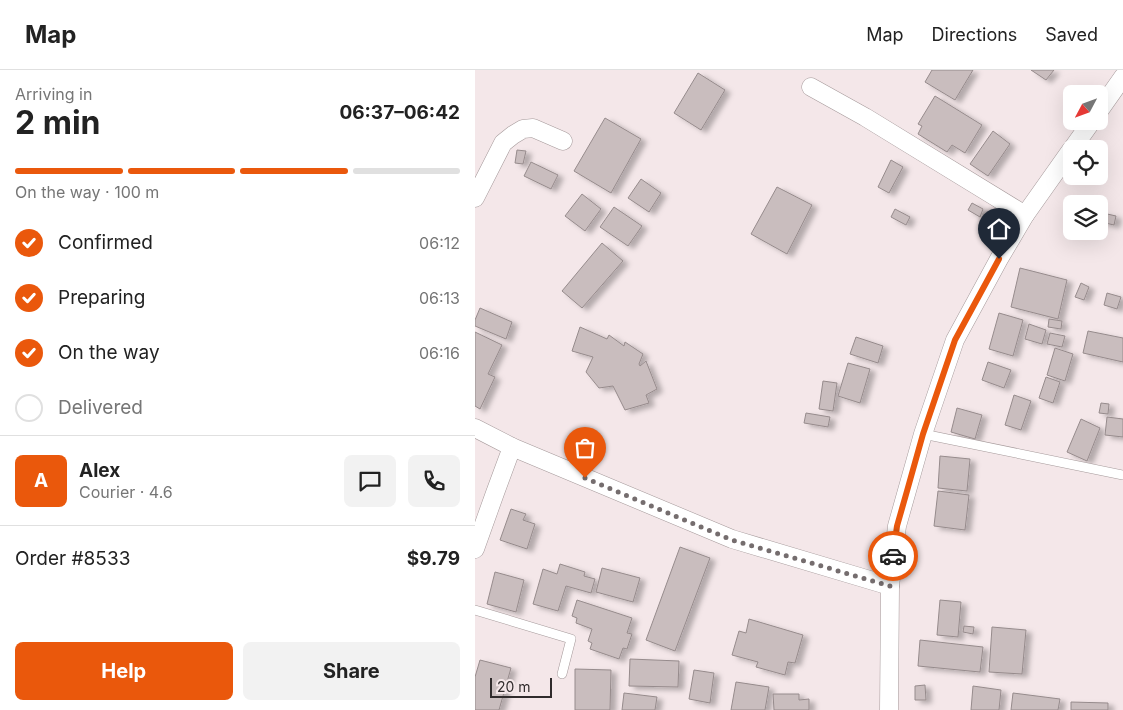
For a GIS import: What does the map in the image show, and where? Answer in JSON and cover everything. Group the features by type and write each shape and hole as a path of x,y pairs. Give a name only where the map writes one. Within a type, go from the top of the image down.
{"street":[{"path":"1108,98 1123,77"},
{"path":"811,87 865,117 1025,215"},
{"path":"475,198 503,143 513,135 523,129 533,128 563,142"},
{"path":"889,710 890,586 897,526 923,434 955,340 1025,215 1063,162"},
{"path":"475,428 512,447 732,540 890,586"},
{"path":"475,548 512,447"}],"lane":[{"path":"923,434 1123,475"},
{"path":"475,610 571,639 562,674"}],"building":[{"path":"932,70 973,70 955,100 925,82"},
{"path":"1031,70 1054,70 1046,80"},
{"path":"698,73 725,90 701,130 674,113"},
{"path":"935,96 982,125 965,153 952,145 947,152 918,134 922,126 918,124"},
{"path":"605,118 641,139 611,193 574,171"},
{"path":"993,131 1010,144 988,176 970,164"},
{"path":"517,150 526,151 523,164 515,163"},
{"path":"891,160 903,167 889,193 878,187"},
{"path":"531,162 558,175 551,189 524,176"},
{"path":"641,179 661,193 649,212 628,198"},
{"path":"777,187 812,205 787,254 751,234"},
{"path":"582,194 601,209 585,231 565,216"},
{"path":"972,203 983,209 980,217 968,210"},
{"path":"614,207 642,226 628,246 600,227"},
{"path":"895,209 910,217 906,225 891,217"},
{"path":"1108,214 1116,216 1114,225 1108,224"},
{"path":"602,243 623,261 582,308 562,291"},
{"path":"1020,268 1067,280 1058,319 1011,307"},
{"path":"1081,283 1089,287 1084,300 1075,297"},
{"path":"1107,293 1121,297 1117,309 1104,305"},
{"path":"480,308 512,322 506,339 475,326 475,320"},
{"path":"999,313 1023,320 1013,356 989,349"},
{"path":"1049,319 1062,321 1061,329 1048,327"},
{"path":"1029,324 1046,330 1042,344 1025,339"},
{"path":"580,327 607,339 609,335 624,346 625,342 643,354 639,364 640,366 646,361 657,389 646,395 649,403 625,410 613,386 599,388 586,372 593,357 572,351"},
{"path":"1088,331 1123,338 1123,362 1083,353"},
{"path":"475,332 502,345 488,374 495,377 480,409 475,406"},
{"path":"1050,333 1065,336 1062,347 1047,344"},
{"path":"856,337 883,346 878,363 850,354"},
{"path":"1055,348 1073,354 1065,381 1047,375"},
{"path":"988,362 1011,370 1004,388 982,380"},
{"path":"848,363 870,369 860,403 838,396"},
{"path":"1046,377 1060,382 1053,403 1039,398"},
{"path":"823,381 837,383 833,411 819,409"},
{"path":"1014,395 1031,401 1021,430 1005,425"},
{"path":"1101,403 1109,404 1108,414 1099,413"},
{"path":"957,408 982,415 975,439 951,432"},
{"path":"806,413 830,417 828,427 804,423"},
{"path":"1107,417 1123,419 1123,437 1105,435"},
{"path":"1081,419 1100,428 1087,461 1067,452"},
{"path":"940,456 970,459 967,491 938,488"},
{"path":"938,491 969,495 965,530 934,526"},
{"path":"511,509 526,514 523,520 535,524 527,549 500,540"},
{"path":"680,547 710,558 675,651 646,640"},
{"path":"560,564 585,572 584,576 595,579 591,593 566,586 558,611 533,604 543,569 557,574"},
{"path":"602,568 640,578 633,602 596,592"},
{"path":"495,572 524,580 516,612 487,604"},
{"path":"577,600 632,618 627,633 632,634 627,649 623,648 619,659 590,649 592,643 588,641 592,629 576,623 577,618 572,616"},
{"path":"940,600 961,602 958,637 937,635"},
{"path":"749,619 803,635 795,663 788,662 785,675 756,667 758,662 732,655 739,631 746,633"},
{"path":"964,626 974,627 973,634 963,632"},
{"path":"992,627 1026,630 1022,674 989,672"},
{"path":"920,640 983,647 980,672 918,666"},
{"path":"630,659 679,661 678,687 629,686"},
{"path":"480,660 511,668 499,710 475,710 475,677"},
{"path":"575,669 611,670 610,710 575,710"},
{"path":"694,670 714,673 710,703 689,699"},
{"path":"736,682 769,687 765,710 731,710"},
{"path":"925,685 926,700 915,700 915,686"},
{"path":"973,686 1001,690 999,710 971,710"},
{"path":"624,693 657,697 655,710 622,710"},
{"path":"1013,693 1060,699 1058,710 1011,710"},
{"path":"773,694 799,694 799,700 809,699 809,710 774,710"},
{"path":"1071,702 1108,703 1108,710 1071,710"}],"way so far":[{"path":"585,478 732,540 890,586 893,556"}],"route":[{"path":"893,556 897,526 923,434 955,340 999,259"}]}
